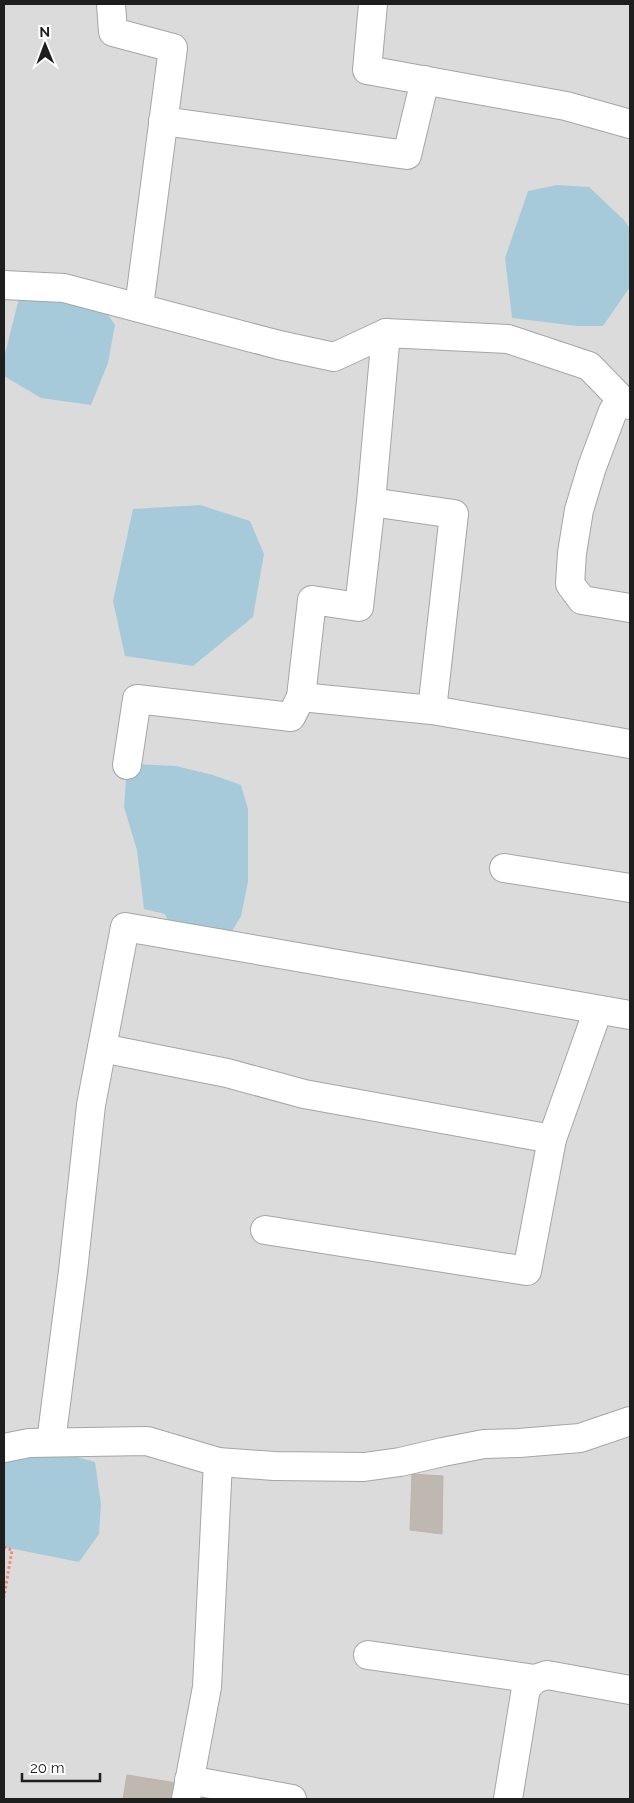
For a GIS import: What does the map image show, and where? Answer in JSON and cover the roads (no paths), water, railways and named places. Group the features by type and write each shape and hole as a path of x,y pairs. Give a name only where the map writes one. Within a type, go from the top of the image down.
{"street":[{"path":"111,4 113,32 173,48 139,307"},
{"path":"374,4 367,70 566,106 630,124"},
{"path":"163,121 407,155 425,80"},
{"path":"4,285 64,288 280,345 334,357 386,333 508,339 589,366 626,403 613,411 592,467 579,510 572,553 570,584 582,600 630,608"},
{"path":"127,766 137,699 291,717 301,697 312,600 359,607 371,502 386,333"},
{"path":"371,502 454,514 432,710"},
{"path":"301,697 432,710 630,744"},
{"path":"504,868 630,888"},
{"path":"51,1442 73,1271 91,1105 125,927 630,1015"},
{"path":"264,1230 527,1271 552,1140 598,1010"},
{"path":"102,1048 226,1073 304,1094 552,1140"},
{"path":"4,1448 29,1443 146,1441 218,1462 274,1466 364,1467 400,1462 484,1444 580,1438 630,1421"},
{"path":"218,1462 207,1687 187,1790 292,1799"},
{"path":"368,1655 535,1679"},
{"path":"508,1799 526,1688 535,1679 547,1675 630,1690"}],"water":[{"path":"557,185 589,187 624,220 630,229 630,287 603,326 577,326 512,318 505,258 528,191"},
{"path":"19,298 99,302 115,325 108,363 91,405 41,398 4,376 4,358"},
{"path":"200,505 250,521 264,554 253,617 193,666 125,656 113,601 133,509"},
{"path":"127,765 176,766 213,775 241,785 248,809 248,882 241,916 232,931 210,936 170,925 165,914 144,909 137,850 124,807"},
{"path":"63,1453 95,1462 101,1504 99,1534 79,1562 4,1547 4,1459"}]}
